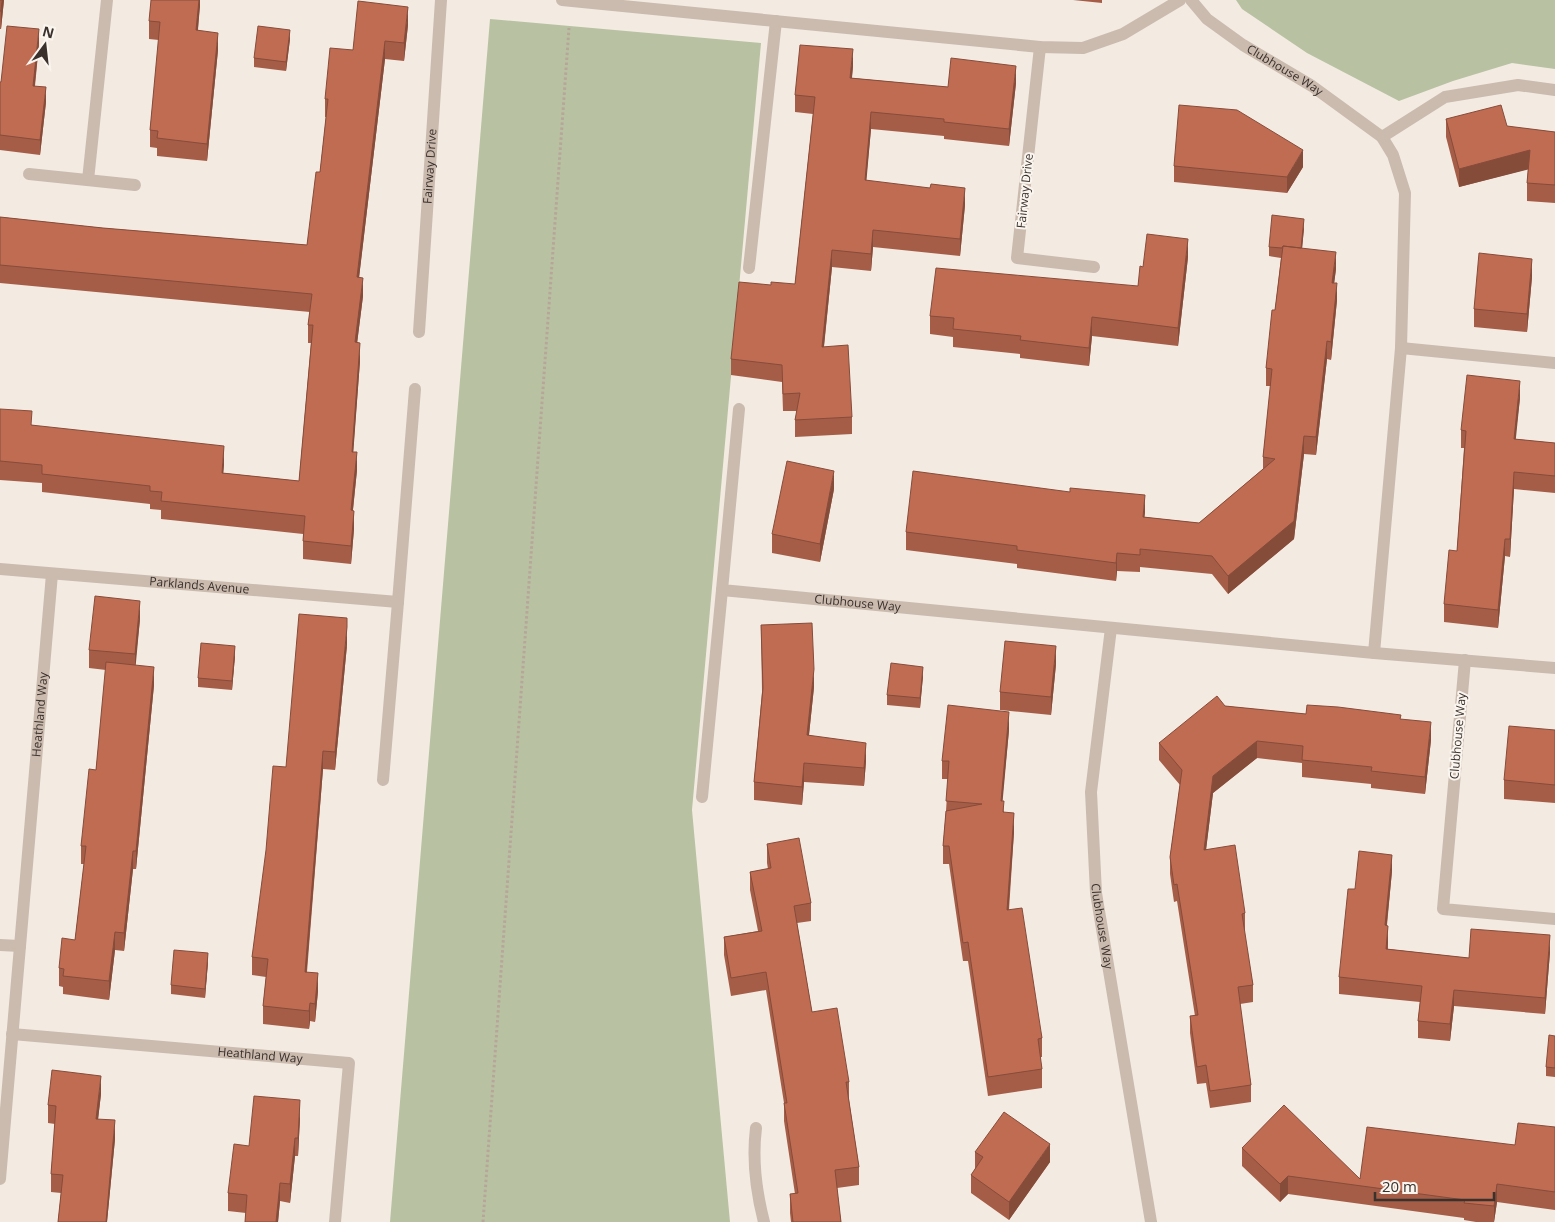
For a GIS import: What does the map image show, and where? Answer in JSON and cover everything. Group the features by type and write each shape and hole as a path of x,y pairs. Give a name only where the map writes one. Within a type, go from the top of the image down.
{"street":[{"path":"88,180 107,0"},
{"name":"Fairway Drive","path":"419,332 441,0"},
{"path":"567,0 1040,47 1083,48 1122,34 1180,0"},
{"name":"Clubhouse Way","path":"1191,0 1207,19 1243,45 1312,86 1382,137 1393,155 1405,193 1401,348 1374,653"},
{"path":"749,268 776,21"},
{"name":"Fairway Drive","path":"1040,47 1017,258 1094,267"},
{"path":"1382,137 1445,97 1518,86 1555,90"},
{"path":"28,174 136,185"},
{"path":"1401,348 1555,363"},
{"path":"383,780 415,389"},
{"path":"702,796 739,409"},
{"name":"Parklands Avenue","path":"0,569 398,602"},
{"name":"Heathland Way","path":"0,1179 52,574"},
{"name":"Clubhouse Way","path":"722,590 1374,653 1555,668"},
{"name":"Clubhouse Way","path":"1111,628 1091,792 1096,893 1151,1222"},
{"name":"Clubhouse Way","path":"1465,660 1443,909 1555,919"},
{"path":"0,944 20,946"},
{"name":"Heathland Way","path":"12,1034 349,1063 335,1222"},
{"path":"756,1128 753,1153 754,1167 764,1222"}],"path":[{"path":"483,1222 567,0"}],"green space":[{"path":"1236,0 1555,0 1555,69 1512,63 1453,81 1399,101 1307,53 1242,9"},
{"path":"490,19 761,43 692,810 730,1222 390,1222"}],"building":[{"path":"0,0 2,0 1,11 0,11"},
{"path":"151,0 199,0 196,30 218,33 207,144 157,138 158,131 150,130 160,22 149,21"},
{"path":"358,1 408,7 404,43 385,41 357,277 363,278 355,342 360,343 352,452 357,452 351,510 354,511 351,546 303,541 305,516 161,501 162,492 150,491 150,486 42,474 42,465 0,461 0,409 32,411 31,425 224,446 222,473 299,481 313,325 308,325 312,294 0,265 0,217 103,228 307,245 316,172 320,172 328,99 325,99 330,48 353,50"},
{"path":"7,26 39,29 33,86 46,87 40,140 0,135 0,82"},
{"path":"258,26 290,30 286,62 254,58"},
{"path":"800,45 853,49 850,78 948,87 951,58 1016,66 1009,129 944,122 944,119 871,112 865,180 930,188 931,184 965,188 960,239 873,230 871,254 832,250 822,347 848,345 852,417 795,420 800,393 783,394 782,365 731,359 739,282 771,285 771,282 795,284 815,97 795,95"},
{"path":"1179,105 1237,110 1303,150 1287,177 1174,166"},
{"path":"1501,105 1507,126 1555,132 1555,185 1527,183 1530,150 1459,169 1446,119"},
{"path":"1272,215 1304,219 1301,248 1269,247"},
{"path":"1147,234 1188,239 1178,328 1092,317 1089,348 1020,340 1021,336 953,329 954,318 930,316 936,268 1138,286 1140,266 1143,267"},
{"path":"1283,246 1336,252 1332,283 1337,283 1331,342 1327,341 1316,437 1304,436 1294,521 1228,576 1212,556 1140,549 1140,555 1117,553 1116,563 1017,550 1017,546 906,532 913,471 1070,492 1070,488 1145,495 1143,517 1199,523 1275,459 1263,457 1272,369 1266,368 1272,310 1275,310"},
{"path":"1479,253 1532,259 1527,314 1474,309"},
{"path":"1467,375 1520,381 1514,439 1555,443 1555,476 1514,472 1510,539 1505,539 1498,610 1444,604 1449,550 1457,551 1466,431 1461,430"},
{"path":"787,461 834,471 820,544 772,534"},
{"path":"95,596 140,601 135,654 89,650"},
{"path":"299,614 347,618 335,752 323,751 305,972 318,973 315,1004 310,1003 309,1011 263,1006 268,959 252,957 266,850 273,766 286,767"},
{"path":"812,623 814,669 807,735 866,743 864,768 804,763 802,787 754,782 763,688 761,625"},
{"path":"1005,641 1056,646 1051,697 1000,692"},
{"path":"201,643 235,646 232,681 198,678"},
{"path":"106,662 154,667 136,851 133,851 124,933 115,932 109,981 63,976 64,969 59,968 62,938 75,940 86,846 81,846 89,769 96,770"},
{"path":"891,663 923,667 920,698 887,695"},
{"path":"1217,696 1225,706 1306,714 1307,705 1338,707 1401,715 1400,719 1431,722 1425,777 1371,771 1372,767 1302,760 1303,746 1257,741 1213,776 1204,850 1235,845 1245,913 1242,914 1253,985 1238,987 1251,1085 1210,1091 1206,1065 1197,1067 1190,1016 1198,1015 1177,884 1174,885 1170,857 1182,770 1159,743"},
{"path":"948,705 1009,712 1001,801 1004,801 1003,812 1014,813 1007,910 1022,908 1042,1038 1038,1039 1042,1069 988,1077 968,942 963,943 949,846 943,846 946,811 982,804 946,801 949,761 942,761"},
{"path":"1509,726 1555,730 1555,785 1504,780"},
{"path":"799,838 811,903 794,906 812,1012 837,1008 849,1082 846,1082 859,1167 835,1170 841,1222 793,1222 790,1194 798,1193 784,1103 787,1103 766,972 731,978 724,937 762,931 750,872 771,868 767,844"},
{"path":"1359,851 1392,855 1385,925 1388,926 1386,949 1469,958 1471,929 1550,935 1545,998 1454,990 1450,1024 1418,1021 1422,986 1339,977 1348,889 1355,889"},
{"path":"174,950 208,953 205,989 171,985"},
{"path":"1549,1035 1555,1036 1555,1068 1546,1067"},
{"path":"52,1070 101,1076 96,1119 115,1120 106,1222 58,1222 63,1175 51,1174 56,1106 48,1105"},
{"path":"254,1096 300,1100 298,1138 295,1138 290,1184 280,1183 276,1222 245,1222 247,1195 228,1193 234,1144 249,1146"},
{"path":"1284,1105 1360,1179 1367,1127 1515,1145 1518,1123 1555,1127 1555,1192 1497,1184 1494,1206 1464,1203 1465,1200 1288,1176 1280,1184 1242,1148"},
{"path":"1004,1112 1050,1144 1009,1202 971,1175 983,1157 975,1152"}]}
